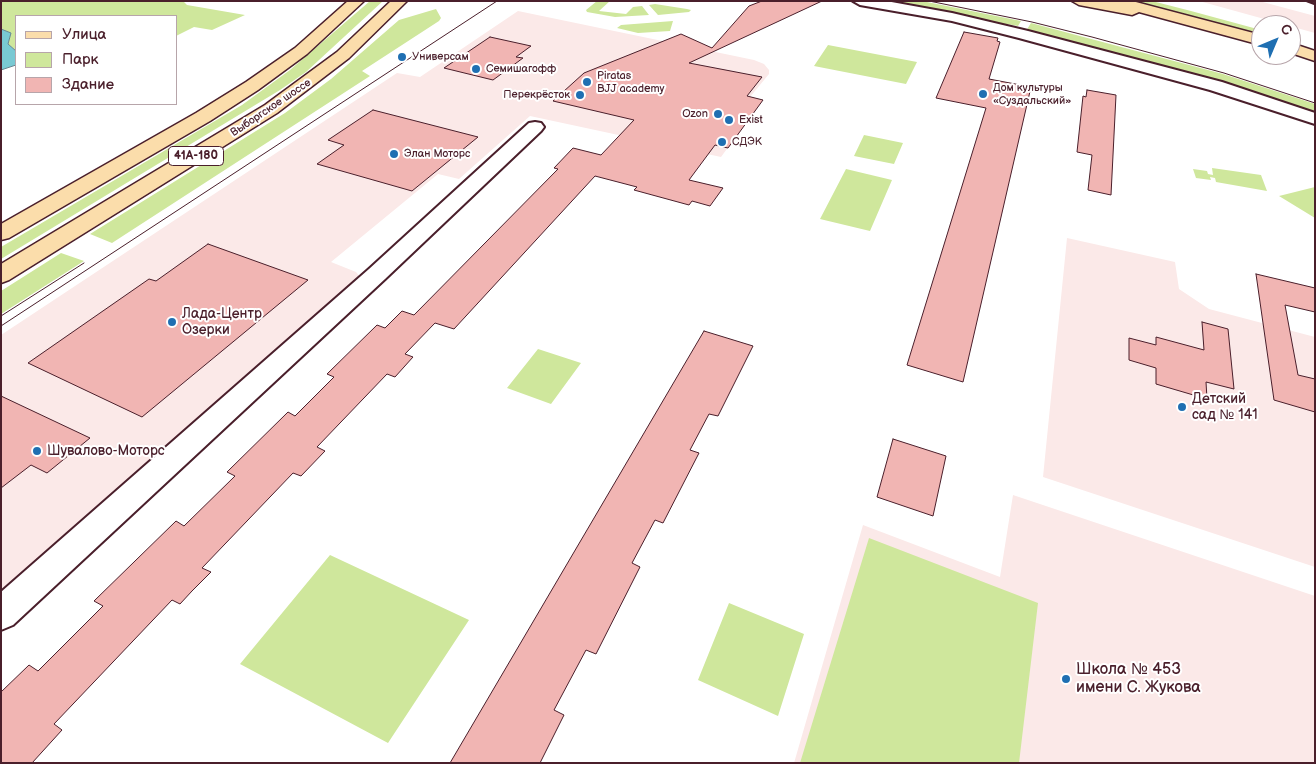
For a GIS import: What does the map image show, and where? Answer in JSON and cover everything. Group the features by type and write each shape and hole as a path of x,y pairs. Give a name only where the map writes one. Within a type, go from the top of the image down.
{"main road":[{"name":"41А-180","path":"1,233 237,96 301,51 357,1"},
{"name":"Выборгское шоссе","path":"1,275 272,109 343,55 400,1"},
{"path":"1079,1 1201,23"},
{"path":"1114,1 1251,37"},
{"path":"1170,1 1196,7"},
{"path":"1301,36 1315,40"},
{"path":"1301,51 1315,56"}],"street":[{"path":"860,1 952,17 1032,36 1216,86 1315,119"},
{"path":"1,614 370,281 536,127"}],"shaded area":[{"path":"1199,1 1259,1 1315,16 1315,33 1301,29 1301,15 1251,15"},
{"path":"518,11 754,60 764,64 769,70 769,74 750,97 763,100 721,157 530,116 459,179 438,174 331,262 356,272 360,277 1,592 1,335 397,73 420,77"},
{"name":"Детский сад № 141","path":"1067,238 1175,262 1179,289 1209,309 1315,337 1315,567 1043,477"},
{"name":"Школа № 453 имени С. Жукова","path":"1013,495 1315,596 1315,763 794,763 863,525 1000,577"}],"green space":[{"path":"1,1 183,1 187,5 245,15 212,30 194,27 178,35 178,15 15,15 15,50 8,44 11,33 1,29"},
{"path":"370,1 383,1 306,72 280,90 1,259 1,247 242,105 290,70"},
{"path":"597,1 610,1 599,11 626,14 633,7 642,6 649,15 615,17 587,12 586,10"},
{"path":"880,1 922,1 1021,21 1018,26 1007,24 1005,26"},
{"path":"1134,1 1152,1 1191,11 1251,27 1251,32"},
{"path":"655,4 691,10 689,12 658,15 649,5"},
{"path":"436,9 441,18 439,21 362,71 370,76 112,243 90,234 285,113 331,79 399,20"},
{"path":"673,21 670,31 638,33 617,28 621,25"},
{"path":"1031,23 1223,74 1315,104 1315,115 1026,31"},
{"path":"828,45 917,62 906,84 814,66"},
{"path":"864,135 903,143 894,164 854,156"},
{"path":"1212,168 1261,175 1267,191 1216,182 1215,178 1210,177 1211,180 1196,178 1193,169 1207,171 1208,174 1213,175"},
{"path":"846,169 892,180 870,231 820,219"},
{"path":"1315,187 1315,218 1279,196"},
{"path":"61,253 84,261 1,314 1,291"},
{"path":"538,349 581,363 551,404 507,388"},
{"path":"869,538 1038,603 1019,763 800,763"},
{"path":"330,555 469,620 388,743 240,664"},
{"path":"729,603 804,634 778,716 698,680"}],"water":[{"path":"1,29 11,33 8,44 15,50 15,65 1,70"}],"building":[{"path":"762,1 822,1 689,63 762,77 747,96 763,100 728,148 715,145 689,180 723,188 710,206 692,201 689,205 634,190 637,187 595,176 454,329 435,323 405,354 413,357 395,377 387,374 317,447 325,451 301,476 293,473 202,568 211,572 180,604 172,600 54,724 62,730 32,763 1,763 1,692 29,665 38,671 103,606 94,601 176,521 184,526 235,476 227,472 288,412 295,416 334,377 327,374 377,325 385,328 402,311 414,315 558,169 554,168 573,148 601,155 634,120 553,101 584,73 681,34 712,48 749,6"},
{"path":"964,32 998,38 997,41 1000,42 989,79 1031,87 963,382 907,365 986,108 936,98"},
{"path":"490,37 531,46 516,57 523,58 493,80 444,68"},
{"path":"1087,90 1116,95 1111,195 1088,190 1092,155 1077,152 1083,96 1086,97"},
{"name":"Элан Моторс","path":"373,110 478,137 412,191 317,164 344,145 328,140"},
{"name":"Лада-Центр Озерки","path":"208,244 308,280 142,417 28,363 149,279 156,281"},
{"path":"1256,274 1315,288 1315,312 1285,305 1298,375 1315,379 1315,412 1274,400"},
{"path":"1202,322 1228,329 1234,389 1206,382 1207,399 1156,384 1156,368 1129,360 1129,338 1156,345 1156,337 1204,350"},
{"path":"704,331 753,346 718,416 709,414 690,450 699,453 663,523 655,520 632,563 640,567 596,654 586,650 554,710 564,715 540,763 450,763"},
{"name":"Шувалово-Моторс","path":"1,396 90,438 47,473 31,465 1,488"},
{"path":"893,439 946,456 933,516 877,497"}],"tram line":[{"path":"1,326 497,1"},
{"path":"929,1 1032,22 1092,37 1224,73 1315,103"},
{"path":"1,316 84,263"}],"railway":[{"path":"1307,1 1315,4"}],"place":[{"name":"Универсам","path":"402,57"},
{"name":"Семишагофф","path":"476,69"},
{"name":"Piratas BJJ academy","path":"587,82"},
{"name":"Дом культуры «Суздальский»","path":"983,94"},
{"name":"Перекрёсток","path":"580,95"},
{"name":"Ozon","path":"718,114"},
{"name":"Exist","path":"729,120"},
{"name":"СДЭК","path":"722,142"},
{"name":"Элан Моторс","path":"394,154"},
{"name":"Лада-Центр Озерки","path":"172,322"},
{"name":"Детский сад № 141","path":"1182,407"},
{"name":"Шувалово-Моторс","path":"37,451"},
{"name":"Школа № 453 имени С. Жукова","path":"1066,679"}]}
